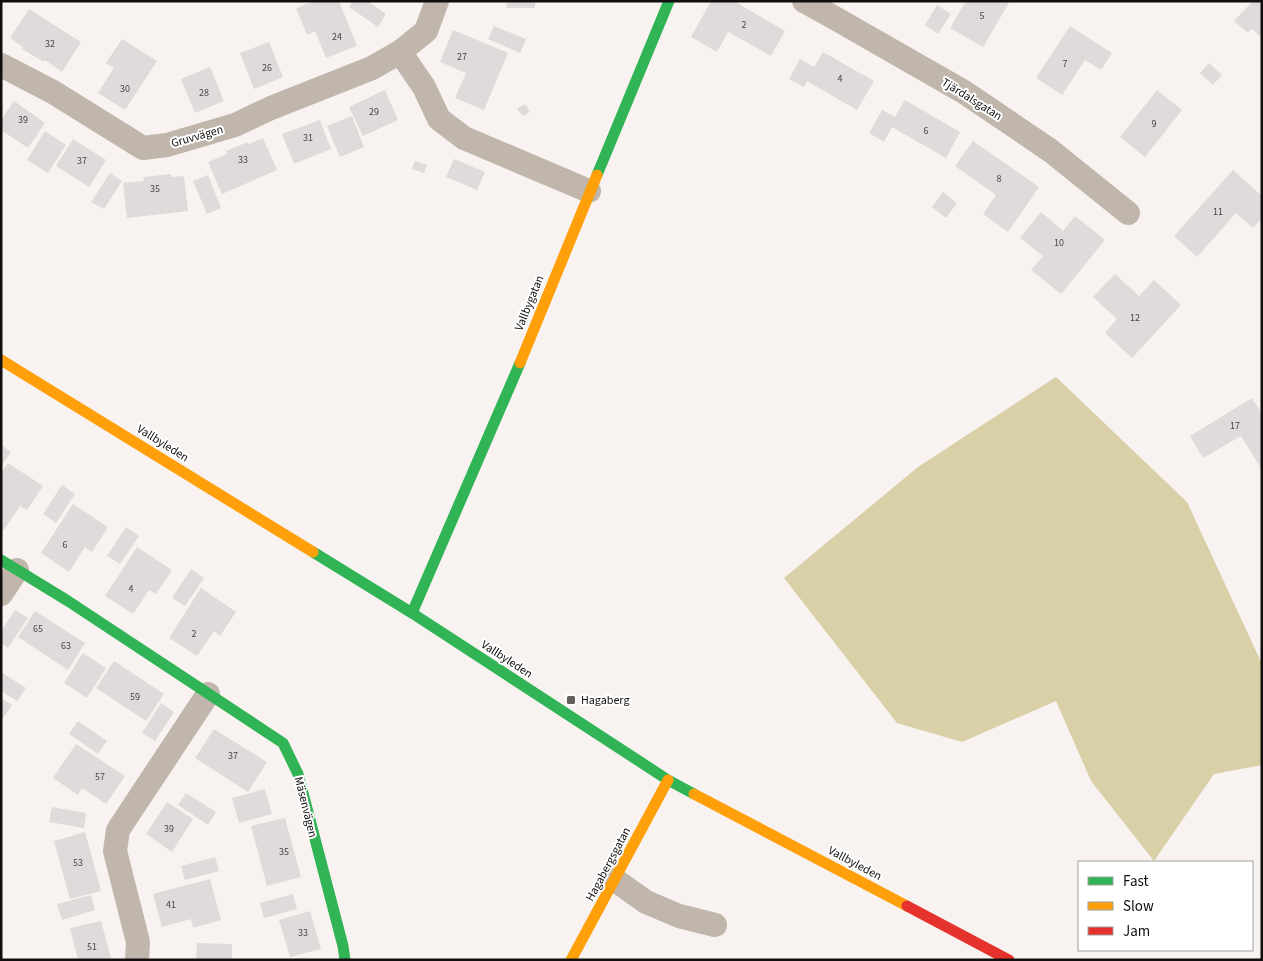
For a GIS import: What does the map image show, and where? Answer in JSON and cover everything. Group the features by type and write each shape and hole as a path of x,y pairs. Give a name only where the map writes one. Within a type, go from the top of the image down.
{"street":[{"name":"Gruvvägen","path":"1,65 53,92 143,148 167,145 235,125 271,108 372,68 400,52 426,31 437,1"},
{"name":"Vallbygatan","path":"412,613 509,390 589,191 669,1"},
{"name":"Tjärdalsgatan","path":"804,1 964,92 1051,150 1128,213"},
{"path":"400,52 424,87 439,119 464,138 589,191"},
{"name":"Vallbyleden","path":"1,360 412,613 668,780 1009,960"},
{"name":"Mäsenvägen","path":"1,594 9,565 68,601 283,743 298,774 344,946 345,960"},
{"path":"137,960 138,942 114,851 118,830 208,694"},
{"name":"Hagabergsgatan","path":"571,960 668,780"},
{"path":"615,880 646,902 679,916 715,925"}],"shaded area":[{"path":"1056,377 1187,502 1262,664 1262,765 1214,774 1154,861 1091,781 1056,701 962,742 897,723 784,578 918,467"}],"building":[{"path":"314,1 339,1 357,46 326,58 315,31 307,35 296,8"},
{"path":"353,1 368,1 386,14 378,27 349,7"},
{"path":"507,1 535,1 535,8 506,8"},
{"path":"711,1 734,1 785,31 771,56 728,32 717,52 691,37"},
{"path":"966,1 1010,1 983,47 950,28"},
{"path":"1253,1 1262,3 1262,38 1252,29 1248,33 1234,21"},
{"path":"937,5 951,14 938,34 925,25"},
{"path":"29,9 81,42 62,72 45,60 44,62 22,49 23,47 10,38"},
{"path":"494,26 526,39 520,53 488,39"},
{"path":"1070,26 1112,53 1101,70 1085,60 1062,95 1036,78"},
{"path":"453,30 508,53 484,110 455,98 466,73 440,62"},
{"path":"122,39 157,61 125,110 98,93 114,68 106,63"},
{"path":"269,42 283,77 254,89 240,53"},
{"path":"823,52 874,81 857,110 807,81 804,87 789,79 800,59 814,67"},
{"path":"1209,63 1222,75 1213,85 1200,73"},
{"path":"210,67 224,101 195,113 181,79"},
{"path":"385,90 398,120 363,136 349,107"},
{"path":"1157,90 1182,110 1145,157 1120,137"},
{"path":"905,100 960,132 946,158 892,127 884,142 869,133 882,110 895,117"},
{"path":"14,101 45,123 28,148 1,130 1,120"},
{"path":"525,104 530,112 523,116 517,109"},
{"path":"352,116 364,147 340,157 327,126"},
{"path":"320,120 331,149 294,164 282,134"},
{"path":"45,131 66,145 48,173 27,160"},
{"path":"263,138 277,170 222,194 208,162 227,154 226,151"},
{"path":"73,139 106,160 89,187 56,166"},
{"path":"973,141 1039,187 1008,232 983,214 996,195 955,166"},
{"path":"454,159 485,172 477,190 446,177"},
{"path":"415,161 427,165 424,173 412,169"},
{"path":"1233,170 1262,196 1262,218 1253,228 1236,213 1197,257 1174,236"},
{"path":"110,173 122,181 104,209 91,202"},
{"path":"171,174 171,177 184,176 188,211 127,218 123,183 144,181 143,177"},
{"path":"208,175 221,208 207,214 193,181"},
{"path":"943,192 957,203 946,218 932,207"},
{"path":"1041,212 1063,231 1075,216 1105,240 1061,294 1031,270 1043,256 1020,238"},
{"path":"1115,274 1139,296 1154,280 1181,305 1132,358 1105,333 1117,319 1093,297"},
{"path":"1252,398 1262,414 1262,470 1241,436 1203,458 1190,436"},
{"path":"1,445 11,452 1,466"},
{"path":"8,463 43,486 27,510 20,506 4,530 1,529 1,473"},
{"path":"62,485 75,494 56,523 43,514"},
{"path":"73,504 108,527 92,552 85,547 69,572 41,553"},
{"path":"126,527 139,536 120,564 107,556"},
{"path":"137,547 172,570 156,594 149,590 133,614 105,596"},
{"path":"191,569 204,578 185,606 172,598"},
{"path":"201,588 236,612 220,636 214,631 197,656 169,638"},
{"path":"15,610 28,618 8,648 1,643 1,631"},
{"path":"35,611 85,643 68,670 18,637"},
{"path":"83,653 106,668 87,698 64,683"},
{"path":"114,661 164,694 146,721 96,688"},
{"path":"1,672 26,688 17,701 1,691"},
{"path":"1,698 12,705 1,721"},
{"path":"161,703 174,712 155,741 142,733"},
{"path":"78,721 107,741 98,754 69,734"},
{"path":"214,729 267,762 248,792 195,758"},
{"path":"76,744 125,776 106,804 82,788 78,795 53,778"},
{"path":"265,789 272,814 239,823 232,798"},
{"path":"186,793 216,812 208,825 178,805"},
{"path":"167,802 193,819 172,852 146,834"},
{"path":"52,807 86,813 84,828 49,822"},
{"path":"285,818 301,877 267,886 251,826"},
{"path":"85,832 101,891 70,899 54,841"},
{"path":"215,857 219,871 185,880 181,866"},
{"path":"210,879 221,920 193,928 191,919 162,927 153,894"},
{"path":"293,894 297,909 264,918 260,903"},
{"path":"91,895 95,910 62,920 57,904"},
{"path":"310,911 321,949 290,957 279,920"},
{"path":"101,921 111,958 105,960 78,960 70,928"},
{"path":"197,943 232,944 232,960 196,959"}],"traffic: fast":[{"path":"597,175 669,1"},
{"path":"412,613 520,363"},
{"path":"313,552 412,613 668,780 694,794"},
{"path":"1,560 68,601 283,743 298,774 345,960"}],"traffic: slow":[{"path":"520,363 597,175"},
{"path":"1,360 313,552"},
{"path":"571,960 668,780"},
{"path":"694,794 907,906"}],"traffic: jam":[{"path":"907,906 1009,960"}],"place":[{"name":"Hagaberg","path":"571,700"}]}
